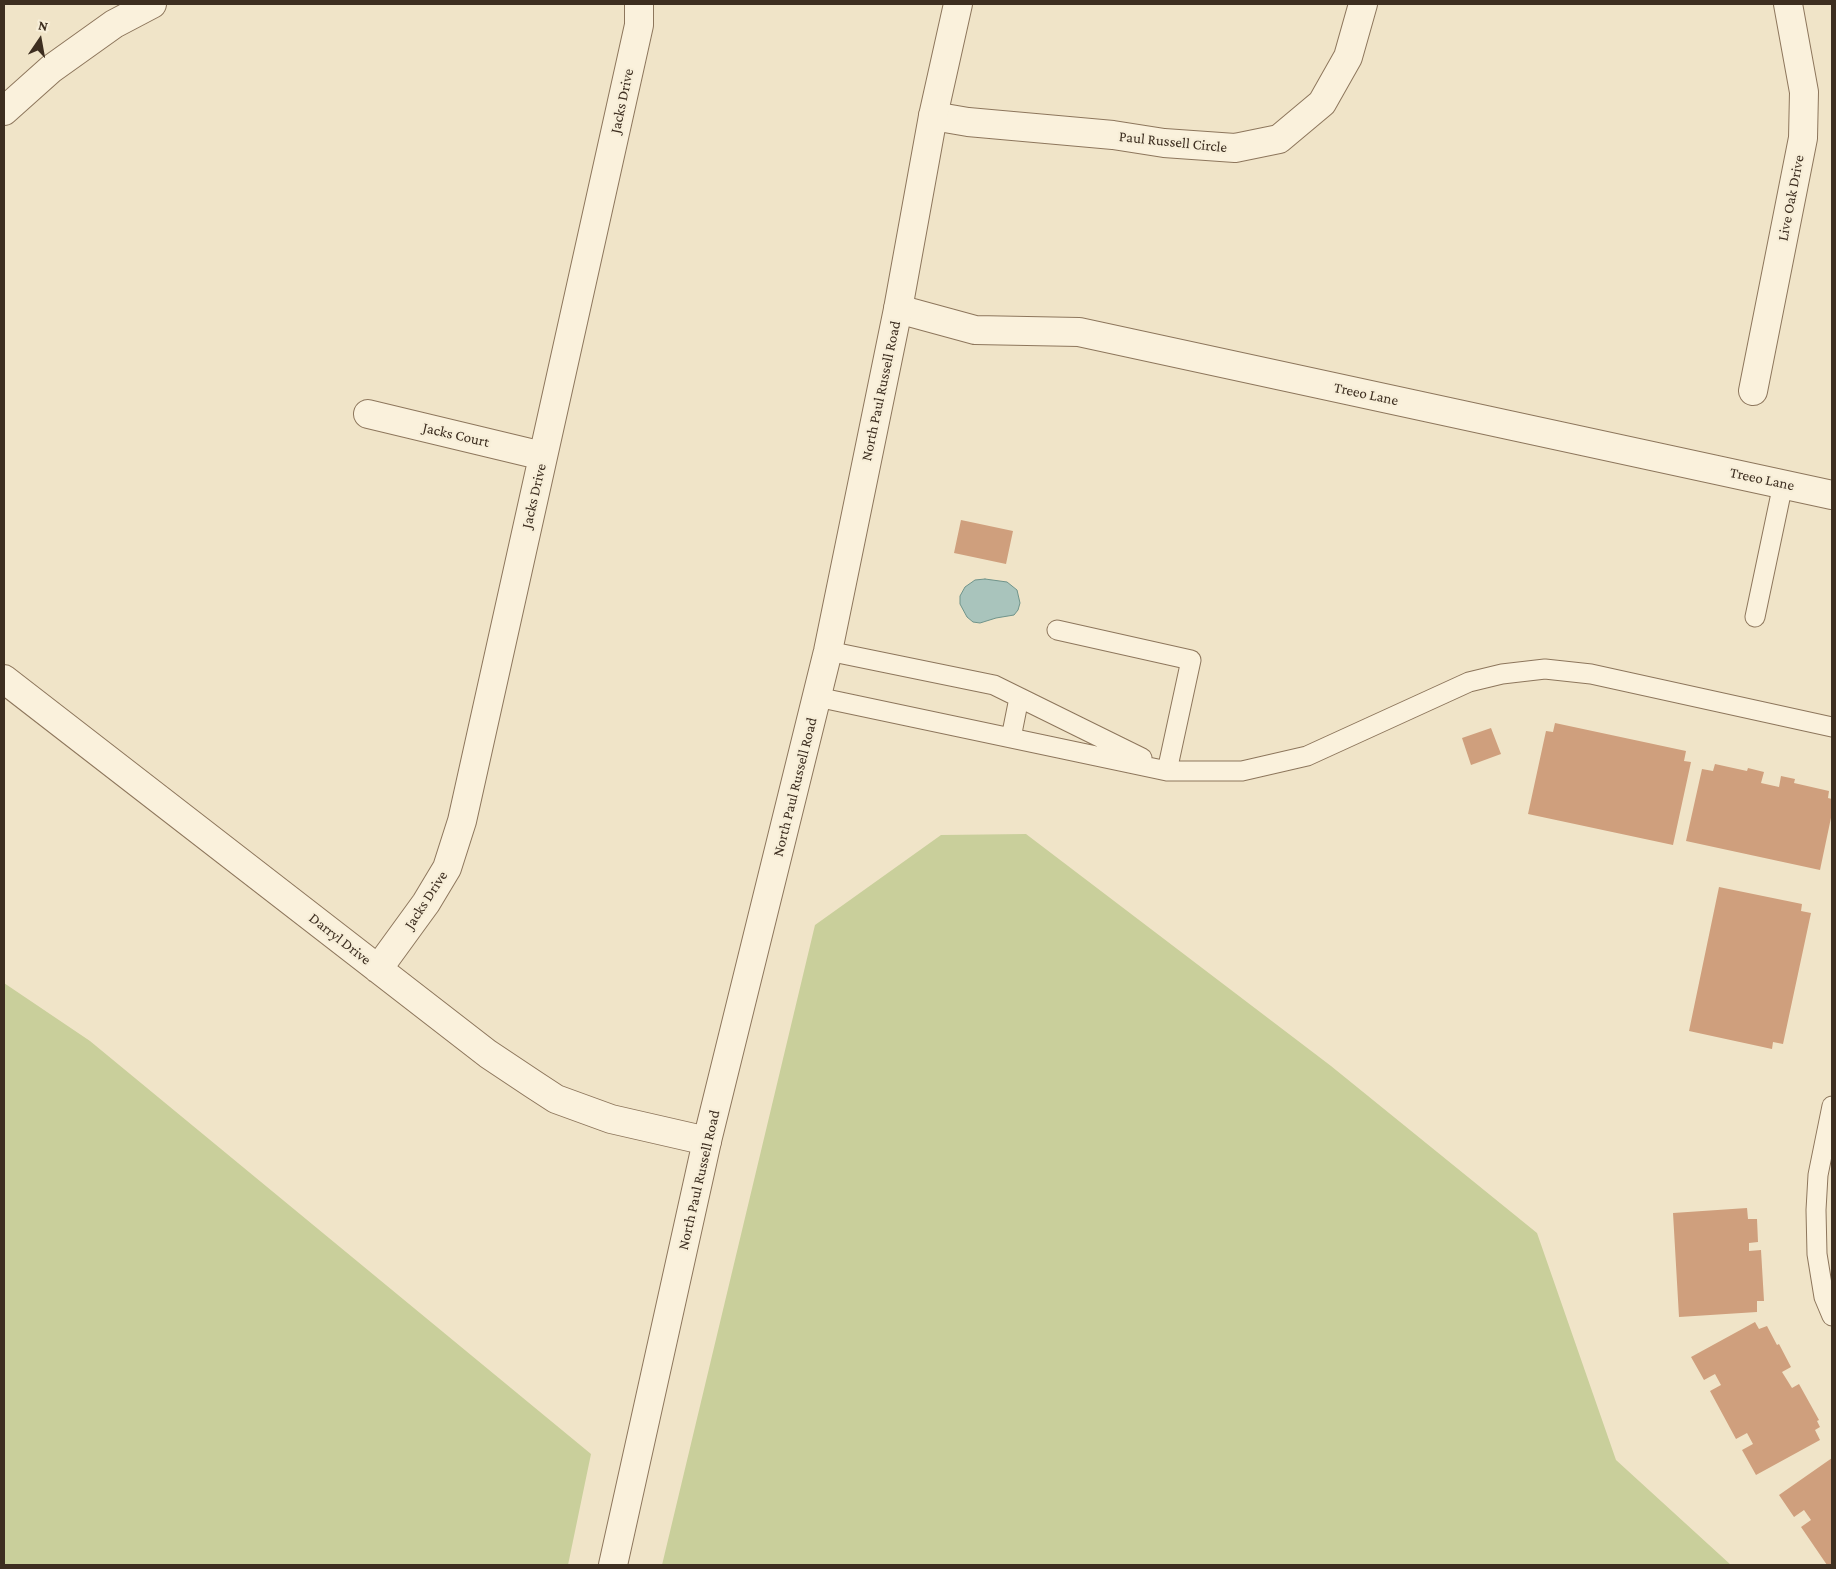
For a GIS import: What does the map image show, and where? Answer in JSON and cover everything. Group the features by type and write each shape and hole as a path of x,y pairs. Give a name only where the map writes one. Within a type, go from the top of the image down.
{"street":[{"path":"4,111 51,69 114,24 152,4"},
{"name":"Jacks Drive","path":"378,969 426,903 447,868 462,821 639,25 639,4"},
{"name":"North Paul Russell Road","path":"613,1565 707,1141 828,652 898,309 933,116 958,4"},
{"name":"Paul Russell Circle","path":"933,116 1113,135 1164,143 1236,148 1279,138 1322,104 1348,57 1363,4"},
{"name":"Live Oak Drive","path":"1753,391 1803,138 1804,92 1788,4"},
{"name":"Treeo Lane","path":"898,309 974,330 1079,332 1832,494"},
{"name":"Jacks Court","path":"368,414 543,456"},
{"name":"Darryl Drive","path":"4,679 488,1054 556,1099 611,1119 707,1141"}],"lane":[{"path":"1755,617 1783,484"},
{"path":"1057,630 1191,660 1167,771"},
{"path":"828,652 994,685 1167,771"},
{"path":"817,697 1167,771 1242,771 1307,756 1469,682 1502,674 1546,669 1591,674 1832,727"},
{"path":"1011,738 1019,698"},
{"path":"1832,1106 1818,1175 1816,1210 1817,1254 1824,1297 1832,1316"}],"green space":[{"path":"1026,834 1331,1066 1537,1233 1616,1460 1731,1565 662,1565 815,925 941,835"},
{"path":"4,983 90,1041 591,1454 568,1565 4,1565"}],"water":[{"path":"985,579 1007,582 1017,590 1020,603 1014,615 980,623 973,622 967,617 960,604 960,596 965,587 975,580"}],"building":[{"path":"961,520 1013,531 1006,564 954,553"},
{"path":"1555,723 1686,751 1684,761 1691,762 1673,845 1528,814 1546,731 1553,732"},
{"path":"1491,728 1501,754 1471,765 1462,738"},
{"path":"1715,764 1747,771 1748,768 1764,772 1761,783 1779,787 1781,776 1795,779 1794,783 1829,791 1828,798 1832,799 1832,813 1820,870 1686,841 1702,769 1713,771"},
{"path":"1719,887 1802,904 1801,911 1811,913 1783,1044 1773,1042 1772,1049 1689,1031"},
{"path":"1747,1208 1748,1219 1757,1219 1758,1242 1749,1243 1749,1251 1761,1250 1764,1301 1757,1301 1757,1312 1679,1317 1673,1213"},
{"path":"1755,1322 1759,1329 1767,1326 1777,1345 1779,1344 1791,1367 1782,1372 1792,1388 1799,1384 1819,1420 1817,1421 1820,1427 1815,1430 1820,1440 1756,1475 1742,1450 1753,1444 1747,1433 1736,1439 1710,1391 1721,1385 1715,1374 1704,1380 1691,1357"},
{"path":"1832,1458 1832,1565 1827,1565 1801,1527 1811,1520 1804,1510 1794,1517 1779,1495"}]}
